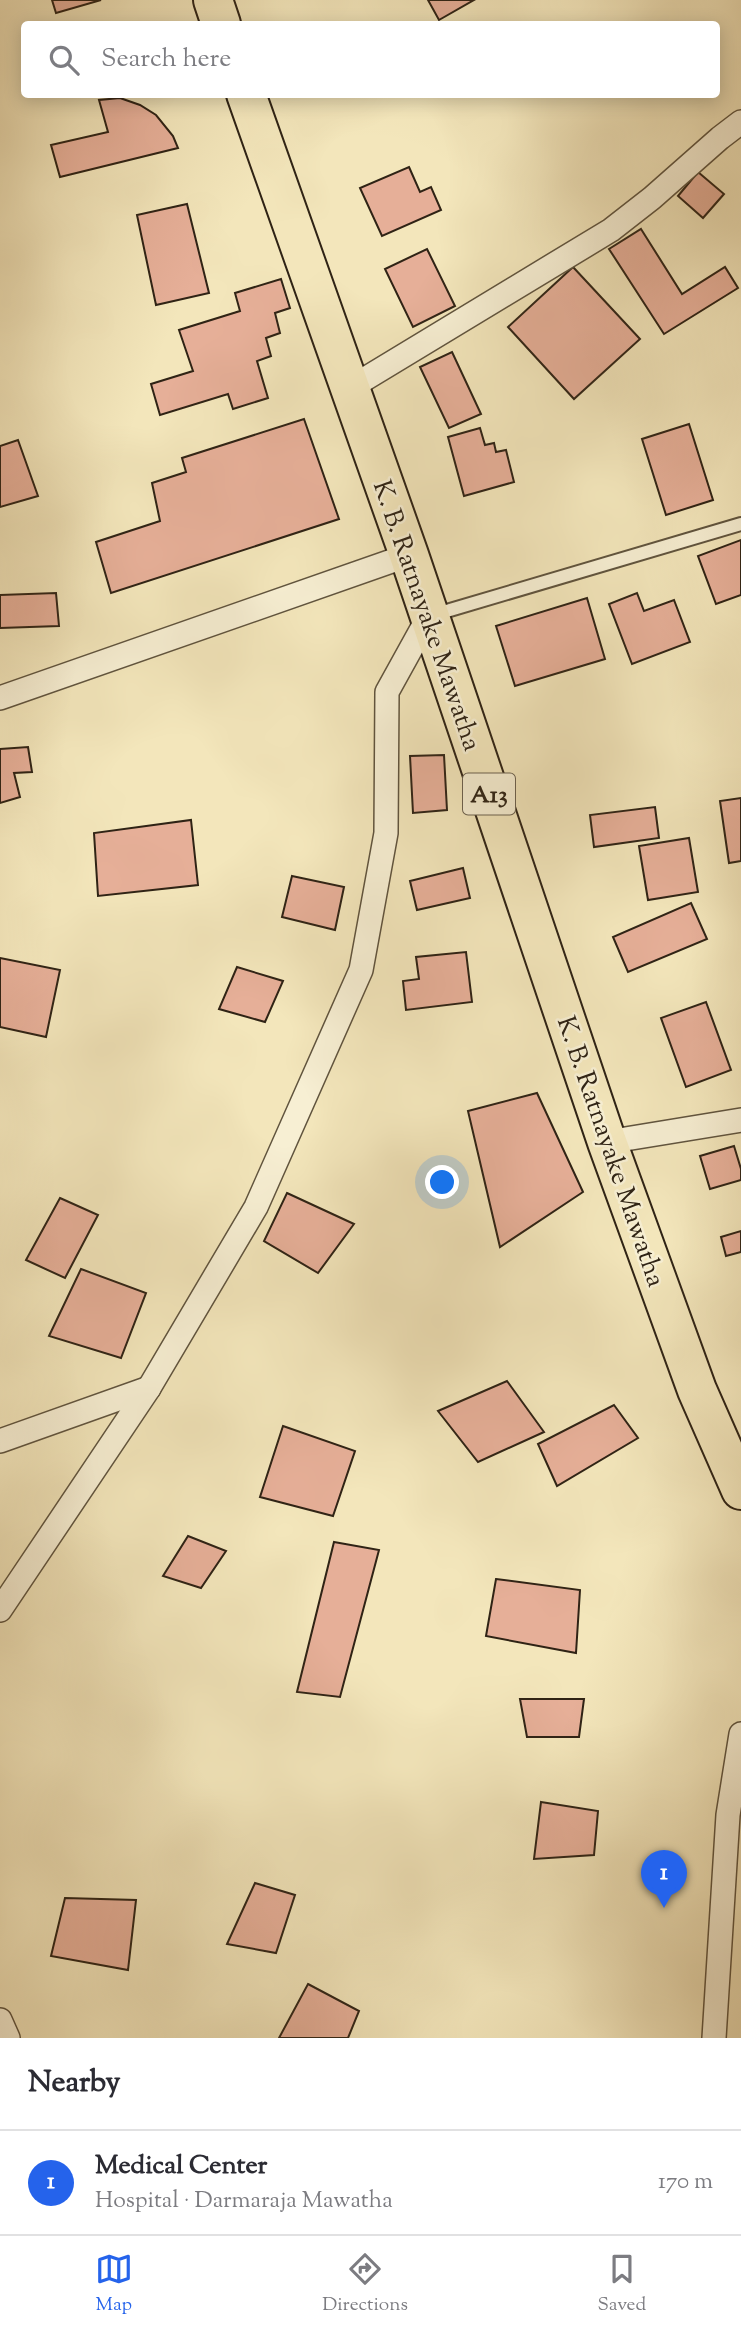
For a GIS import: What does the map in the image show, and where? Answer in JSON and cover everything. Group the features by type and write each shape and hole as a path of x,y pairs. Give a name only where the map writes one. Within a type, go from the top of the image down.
{"highway":[{"path":"213,0 221,21"},
{"name":"K. B. Ratnayake Mawatha","path":"247,98 409,555 607,1142 697,1390 741,1490"}],"street":[{"path":"350,388 611,230 741,122"},
{"path":"0,698 409,555"},
{"path":"0,1610 149,1388 256,1206 361,970 386,833 387,692 429,616"},
{"path":"607,1142 741,1120"},
{"path":"0,1441 149,1388"},
{"path":"713,2038 728,1815 741,1734"},
{"path":"0,2020 8,2038"}],"lane":[{"path":"429,616 741,524"}],"building":[{"path":"52,0 101,0 56,13"},
{"path":"428,0 474,0 439,20"},
{"path":"120,98 140,105 156,115 173,136 178,148 60,177 51,145 108,132 99,100"},
{"path":"409,167 420,192 431,187 441,210 382,236 360,188"},
{"path":"698,172 724,194 703,218 678,196"},
{"path":"187,204 209,293 156,305 137,215"},
{"path":"641,229 682,294 725,267 738,288 664,334 609,249"},
{"path":"427,249 455,306 413,327 385,269"},
{"path":"573,267 640,339 574,399 508,327"},
{"path":"281,279 290,308 275,313 280,333 266,338 271,356 257,361 268,398 233,409 228,394 160,415 151,384 193,371 179,330 240,311 235,293"},
{"path":"452,352 481,414 449,428 420,367"},
{"path":"304,419 339,519 111,593 96,542 160,521 152,483 186,472 182,458"},
{"path":"689,424 713,500 666,515 642,439"},
{"path":"480,428 485,445 494,443 496,452 506,450 514,482 464,496 448,437"},
{"path":"18,440 38,496 0,507 0,446"},
{"path":"741,540 741,595 716,604 698,556"},
{"path":"56,593 59,626 0,628 0,595"},
{"path":"637,593 644,611 674,600 690,642 632,664 609,604"},
{"path":"587,598 605,659 515,686 496,626"},
{"path":"28,747 32,772 14,773 20,797 0,803 0,749"},
{"path":"444,755 447,810 413,813 410,756"},
{"path":"741,798 741,861 729,863 720,801"},
{"path":"655,807 659,838 594,847 590,815"},
{"path":"191,820 198,885 98,896 94,833"},
{"path":"689,838 698,892 648,900 639,846"},
{"path":"463,868 470,898 417,910 410,881"},
{"path":"292,876 344,887 335,930 282,917"},
{"path":"691,903 707,939 628,972 613,937"},
{"path":"466,952 472,1002 406,1010 403,981 419,979 416,957"},
{"path":"0,958 60,970 46,1037 0,1027"},
{"path":"237,967 283,981 265,1022 219,1009"},
{"path":"706,1002 731,1070 686,1087 661,1018"},
{"path":"537,1093 583,1192 500,1247 468,1111"},
{"path":"734,1146 741,1169 741,1180 710,1189 700,1156"},
{"path":"287,1193 354,1224 318,1273 264,1241"},
{"path":"60,1198 98,1215 65,1278 26,1260"},
{"path":"741,1231 741,1252 726,1256 721,1237"},
{"path":"81,1269 146,1293 121,1358 49,1336"},
{"path":"507,1381 544,1432 478,1462 438,1411"},
{"path":"614,1405 638,1438 557,1486 538,1444"},
{"path":"283,1426 355,1451 333,1516 260,1497"},
{"path":"188,1536 226,1551 201,1588 163,1576"},
{"path":"334,1542 379,1550 340,1697 297,1692"},
{"path":"496,1579 580,1590 576,1653 486,1636"},
{"path":"520,1699 584,1699 579,1737 527,1737"},
{"path":"541,1802 598,1811 594,1855 534,1859"},
{"path":"255,1883 295,1895 276,1953 227,1944"},
{"path":"65,1898 136,1900 128,1970 51,1956"},
{"path":"308,1984 359,2011 348,2038 279,2038"}],"place":[{"name":"Medical Center","path":"664,1908"}]}
